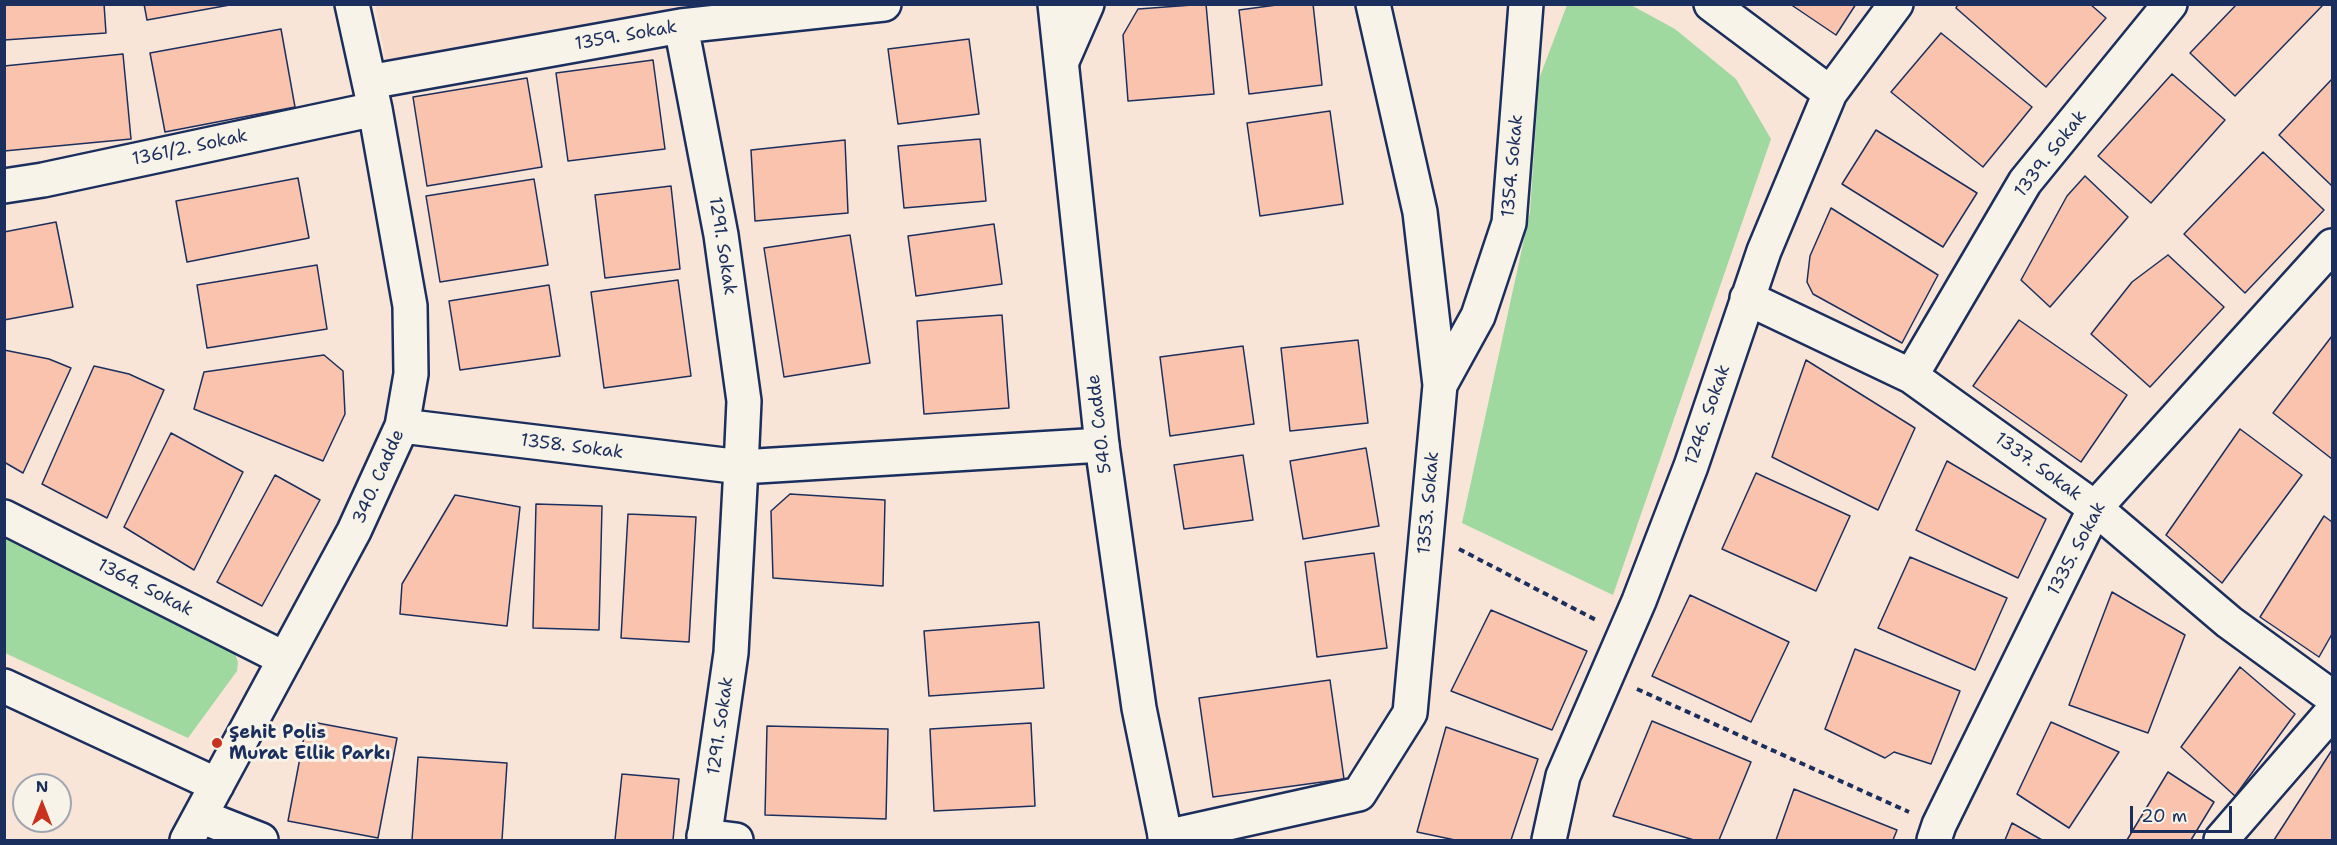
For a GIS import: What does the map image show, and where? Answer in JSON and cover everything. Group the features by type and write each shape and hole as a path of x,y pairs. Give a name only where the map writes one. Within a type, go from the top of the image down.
{"street":[{"name":"340. Cadde","path":"193,828 354,531 402,426 411,374 410,306 372,95 352,4"},
{"name":"1359. Sokak","path":"372,95 681,26 884,4"},
{"name":"540. Cadde","path":"1055,4 1102,445 1139,708 1165,839"},
{"path":"1062,61 1087,4"},
{"name":"1353. Sokak","path":"1165,839 1359,794 1410,713 1440,385 1420,212 1373,4"},
{"name":"1354. Sokak","path":"1440,385 1478,316 1509,223 1526,4"},
{"path":"1711,4 1830,93"},
{"name":"1246. Sokak","path":"1549,840 1563,776 1625,635 1690,466 1764,251 1830,93 1896,4"},
{"name":"1339. Sokak","path":"1911,376 2025,182 2170,4"},
{"name":"1291. Sokak","path":"681,26 722,235 744,401 731,653 704,838"},
{"name":"1361/2. Sokak","path":"4,186 43,180 372,95"},
{"name":"1335. Sokak","path":"1936,833 2095,508 2331,252"},
{"name":"1337. Sokak","path":"1747,298 1911,376 2095,508 2229,622 2332,697"},
{"name":"1358. Sokak","path":"402,426 741,467"},
{"path":"741,467 1102,445"},
{"name":"1364. Sokak","path":"4,517 285,659"},
{"path":"4,686 217,785"},
{"path":"2221,840 2332,712"},
{"path":"193,828 261,840"},
{"path":"704,838 736,840"}],"path":[{"path":"1427,531 1625,635"},
{"path":"1606,675 1936,833"}],"shaded area":[{"path":"375,4 826,5 386,61"}],"green space":[{"path":"1567,5 1631,5 1675,29 1736,79 1771,139 1613,595 1462,523 1530,212 1539,79"},
{"path":"5,530 234,651 238,662 237,671 188,738 5,653"}],"building":[{"path":"4,4 104,4 106,33 4,40"},
{"path":"144,4 235,4 147,20"},
{"path":"1206,4 1214,94 1128,101 1123,35 1138,9"},
{"path":"1284,4 1313,4 1322,85 1249,94 1239,10"},
{"path":"1790,4 1856,4 1836,35"},
{"path":"1958,4 2090,4 2106,18 2046,87 1956,8"},
{"path":"2237,4 2323,5 2235,96 2190,53"},
{"path":"281,29 295,107 165,132 150,53"},
{"path":"1941,33 2032,107 1983,167 1891,92"},
{"path":"969,39 979,114 898,124 888,49"},
{"path":"123,54 131,139 4,151 4,66"},
{"path":"653,60 665,149 568,161 556,73"},
{"path":"2172,74 2225,120 2151,203 2098,156"},
{"path":"527,78 542,167 427,186 413,97"},
{"path":"2332,79 2332,186 2279,135"},
{"path":"1330,111 1343,204 1260,216 1247,123"},
{"path":"1876,130 1977,193 1943,247 1842,184"},
{"path":"980,139 986,201 904,208 898,146"},
{"path":"845,140 848,213 755,221 751,150"},
{"path":"2263,152 2324,210 2245,293 2184,234"},
{"path":"2085,176 2128,217 2050,307 2021,280 2067,196"},
{"path":"298,178 309,238 187,262 176,201"},
{"path":"534,179 548,265 440,282 426,196"},
{"path":"671,186 680,269 605,278 595,195"},
{"path":"1831,208 1938,275 1902,343 1813,294 1807,282 1810,256"},
{"path":"56,222 73,307 4,320 4,232"},
{"path":"994,224 1002,284 916,296 908,236"},
{"path":"850,235 870,363 784,377 764,248"},
{"path":"2168,255 2224,307 2150,387 2091,334 2132,282"},
{"path":"317,265 327,329 207,348 197,285"},
{"path":"678,280 691,376 604,388 591,292"},
{"path":"549,285 560,356 460,370 449,301"},
{"path":"1002,315 1009,408 924,414 917,321"},
{"path":"2019,320 2127,395 2081,462 1973,386"},
{"path":"2332,336 2332,459 2273,413"},
{"path":"1358,340 1368,423 1290,431 1281,348"},
{"path":"1243,346 1254,424 1170,436 1160,357"},
{"path":"4,350 49,359 71,368 23,473 4,462"},
{"path":"324,355 343,371 345,414 323,461 194,409 204,372"},
{"path":"1806,360 1915,428 1878,510 1772,457"},
{"path":"94,366 129,374 164,390 107,518 42,484"},
{"path":"2240,429 2302,475 2222,583 2166,535"},
{"path":"171,433 243,472 194,570 124,527"},
{"path":"1366,448 1379,526 1303,539 1290,461"},
{"path":"1243,455 1253,520 1184,529 1174,465"},
{"path":"1947,461 2046,519 2018,578 1916,530"},
{"path":"1756,473 1850,516 1816,591 1722,549"},
{"path":"275,475 320,500 262,606 217,582"},
{"path":"790,494 885,500 883,586 773,578 771,511"},
{"path":"455,495 520,507 507,626 400,614 402,584"},
{"path":"536,504 602,506 599,630 533,628"},
{"path":"628,514 696,517 689,642 621,638"},
{"path":"2324,516 2332,522 2332,634 2319,657 2260,617"},
{"path":"1374,553 1387,648 1317,657 1305,562"},
{"path":"1910,557 2007,598 1975,670 1878,628"},
{"path":"2112,592 2185,635 2148,733 2069,705"},
{"path":"1690,595 1789,642 1751,722 1652,676"},
{"path":"1491,610 1587,651 1552,730 1451,691"},
{"path":"1039,622 1044,688 929,696 924,631"},
{"path":"1855,649 1960,691 1931,764 1894,752 1885,758 1825,729"},
{"path":"2240,667 2295,714 2235,796 2181,747"},
{"path":"1330,680 1344,779 1213,797 1199,698"},
{"path":"307,721 397,738 378,838 288,821"},
{"path":"1652,721 1751,762 1719,840 1694,840 1613,816"},
{"path":"2051,722 2119,752 2069,828 2017,794"},
{"path":"1031,723 1035,806 934,811 930,729"},
{"path":"767,726 888,729 886,819 765,815"},
{"path":"1446,727 1538,759 1511,840 1455,840 1417,832"},
{"path":"2332,750 2332,840 2274,840"},
{"path":"418,757 507,763 502,840 412,840"},
{"path":"2168,772 2214,802 2191,840 2127,840"},
{"path":"622,774 679,779 673,840 615,840"},
{"path":"1794,789 1897,830 1893,840 1776,840"},
{"path":"2012,823 2042,840 2005,840"}],"place":[{"name":"Şehit Polis Murat Ellik Parkı","path":"217,743"}]}
